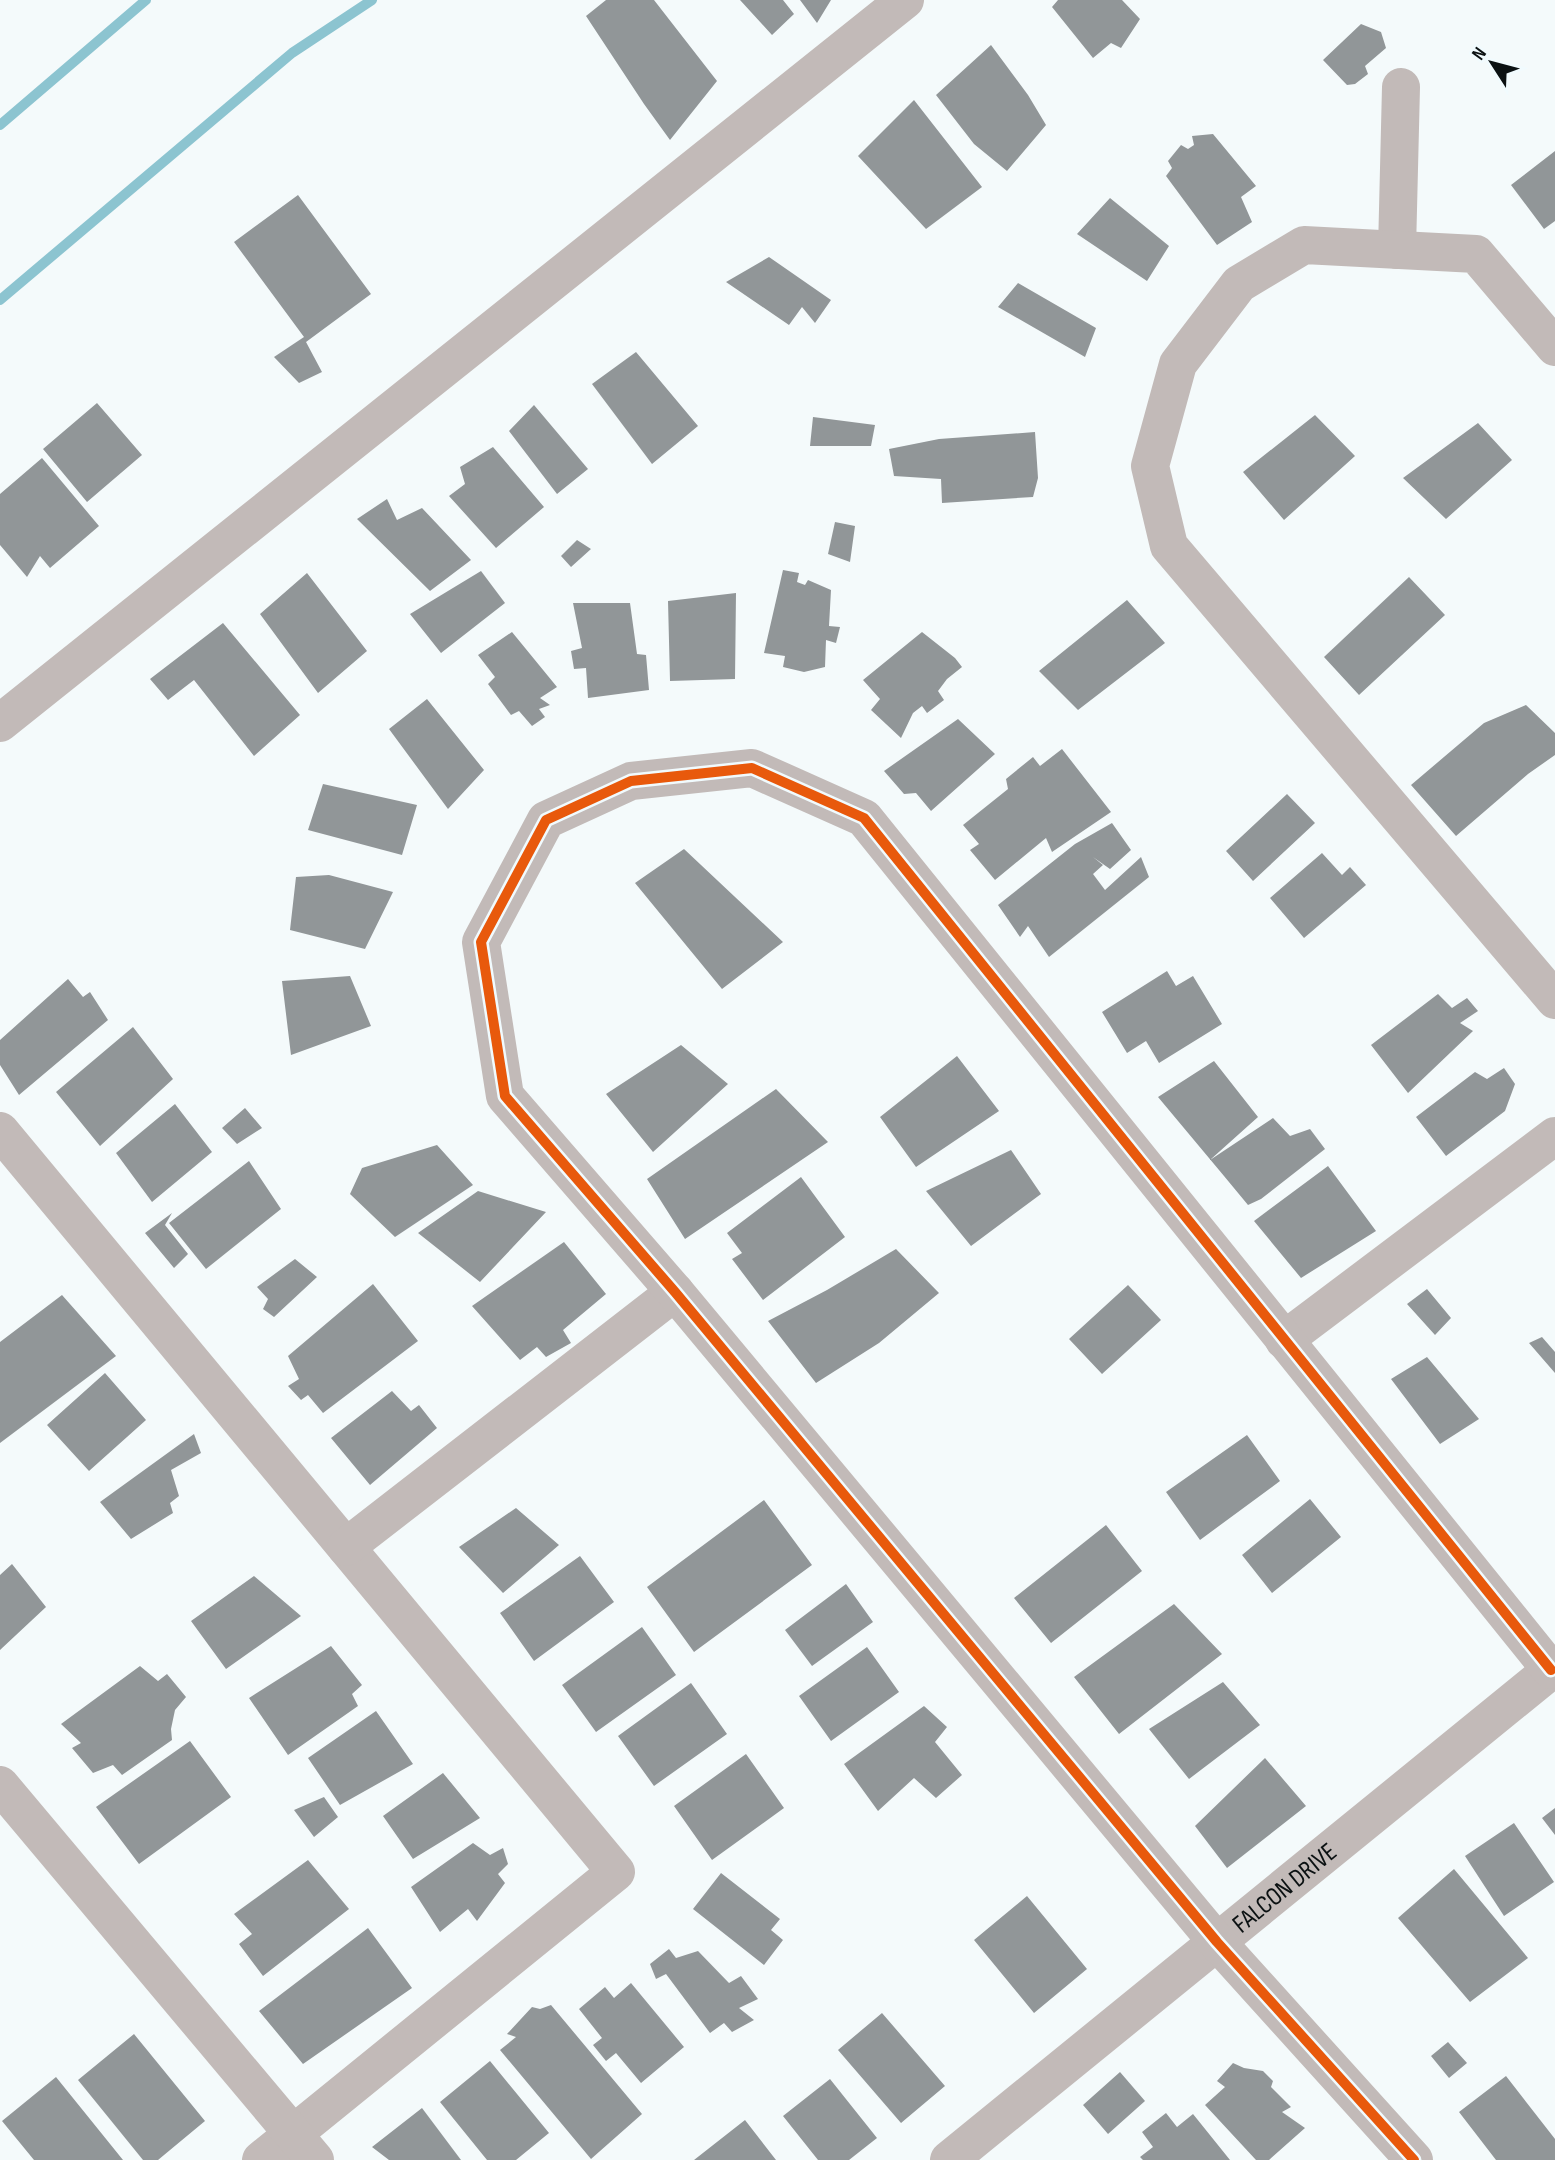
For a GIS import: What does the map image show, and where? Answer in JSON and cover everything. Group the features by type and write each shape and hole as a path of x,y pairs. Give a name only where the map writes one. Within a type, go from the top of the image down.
{"street":[{"path":"0,723 905,0"},
{"path":"1396,250 1401,87"},
{"path":"1555,347 1476,254 1304,245 1239,284 1178,364 1150,466 1169,546 1555,1000"},
{"path":"1414,2160 1217,1942 675,1292 505,1096 481,942 546,820 631,781 752,768 864,818 1284,1340 1553,1668"},
{"path":"0,1131 616,1872 304,2147 261,2160"},
{"path":"1284,1340 1555,1136"},
{"path":"346,1547 675,1292"},
{"name":"FALCON DRIVE","path":"949,2160 1553,1668"},
{"path":"7,1807 304,2147"}],"building":[{"path":"606,0 654,0 717,81 670,140 586,16"},
{"path":"740,0 783,0 794,14 772,35"},
{"path":"800,0 831,0 817,23"},
{"path":"1058,0 1122,0 1140,19 1121,48 1111,43 1093,58 1052,7"},
{"path":"1361,24 1381,32 1386,48 1365,66 1368,74 1355,84 1347,85 1323,60"},
{"path":"991,45 1028,95 1046,125 1007,171 974,144 936,95"},
{"path":"914,100 982,187 926,229 858,156"},
{"path":"1213,134 1256,186 1241,197 1252,222 1217,245 1166,176 1172,168 1168,161 1181,145 1188,149 1194,145 1192,136"},
{"path":"1555,151 1555,221 1544,229 1511,185"},
{"path":"298,195 371,294 306,342 322,372 299,383 274,357 304,337 234,242"},
{"path":"1110,198 1169,246 1147,281 1077,234"},
{"path":"769,257 831,300 815,323 802,307 789,325 726,282"},
{"path":"1018,283 1096,328 1085,357 998,307"},
{"path":"636,352 698,426 652,464 592,384"},
{"path":"97,403 142,455 87,502 43,449"},
{"path":"534,405 588,469 557,494 509,431"},
{"path":"1315,415 1355,456 1284,520 1243,472"},
{"path":"813,417 875,425 871,446 810,446"},
{"path":"1478,423 1512,460 1446,519 1403,478"},
{"path":"1035,432 1038,478 1033,497 942,503 941,479 894,476 889,449 939,439"},
{"path":"493,447 544,507 496,548 449,496 465,484 460,467"},
{"path":"42,458 99,526 50,568 40,556 27,577 0,545 0,494"},
{"path":"387,499 397,520 422,508 471,560 430,591 357,519"},
{"path":"835,522 855,526 850,562 828,554"},
{"path":"577,540 591,549 571,567 561,556"},
{"path":"783,570 799,573 797,582 805,585 808,580 831,590 829,626 840,627 836,643 826,640 825,667 804,672 783,667 785,656 764,653"},
{"path":"481,571 505,603 441,653 410,614"},
{"path":"307,573 367,651 318,693 260,614"},
{"path":"1409,577 1445,615 1359,695 1324,657"},
{"path":"736,593 735,679 670,681 668,601"},
{"path":"1127,600 1165,643 1078,710 1039,671"},
{"path":"573,603 630,603 637,654 646,655 649,690 588,698 586,668 574,669 571,651 582,648"},
{"path":"223,623 300,715 254,756 194,680 168,700 150,679"},
{"path":"512,632 557,687 540,698 550,705 539,709 545,717 532,726 519,711 511,715 488,684 495,677 478,655"},
{"path":"922,632 955,658 962,667 947,679 938,691 944,700 927,713 922,706 913,713 901,738 871,710 880,699 863,680"},
{"path":"427,699 484,770 448,809 389,729"},
{"path":"1526,705 1555,733 1555,755 1528,774 1456,836 1411,785 1484,723"},
{"path":"958,719 995,754 931,811 916,793 904,794 884,771"},
{"path":"1062,749 1111,812 1052,852 1046,838 995,880 970,850 979,844 963,825 1008,789 1006,779 1033,757 1040,766"},
{"path":"323,784 417,805 402,855 308,830"},
{"path":"1287,794 1315,823 1253,881 1226,851"},
{"path":"1112,823 1131,850 1110,869 1093,857 1103,865 1093,874 1105,890 1141,857 1149,877 1049,957 1028,926 1020,937 998,905 1075,844"},
{"path":"684,849 783,942 722,989 635,883"},
{"path":"1322,853 1342,875 1350,867 1366,885 1304,938 1270,898"},
{"path":"329,875 393,892 365,949 290,930 296,877"},
{"path":"1167,971 1176,986 1193,976 1222,1024 1159,1063 1146,1041 1127,1053 1102,1012"},
{"path":"350,976 371,1026 291,1055 282,981"},
{"path":"68,979 83,997 90,992 108,1020 19,1095 0,1065 0,1040"},
{"path":"1438,994 1452,1008 1467,998 1478,1011 1460,1023 1473,1031 1408,1093 1371,1045"},
{"path":"133,1027 173,1079 100,1146 56,1092"},
{"path":"681,1045 728,1084 653,1152 606,1094"},
{"path":"957,1056 999,1111 916,1167 880,1117"},
{"path":"1214,1061 1258,1117 1210,1160 1158,1097"},
{"path":"1504,1068 1515,1084 1505,1111 1446,1156 1416,1117 1475,1072 1487,1079"},
{"path":"776,1089 828,1142 685,1239 647,1179"},
{"path":"175,1104 212,1152 152,1202 116,1153"},
{"path":"245,1108 262,1128 237,1144 222,1128"},
{"path":"1273,1118 1290,1136 1310,1129 1325,1149 1261,1199 1248,1205 1210,1160"},
{"path":"437,1145 473,1185 395,1237 350,1194 362,1168"},
{"path":"1011,1150 1041,1194 971,1246 926,1191"},
{"path":"249,1161 281,1209 206,1269 169,1223"},
{"path":"1328,1166 1376,1231 1301,1278 1254,1221"},
{"path":"801,1177 845,1237 763,1300 732,1259 742,1253 727,1233"},
{"path":"478,1191 546,1212 480,1282 418,1233"},
{"path":"172,1213 165,1225 188,1254 174,1268 145,1233"},
{"path":"564,1242 606,1294 563,1330 571,1343 546,1357 537,1347 520,1360 472,1306"},
{"path":"896,1249 939,1293 879,1343 816,1383 768,1321"},
{"path":"295,1259 317,1277 274,1317 263,1309 268,1299 257,1287"},
{"path":"373,1284 418,1341 323,1413 308,1395 301,1400 288,1386 299,1379 288,1356"},
{"path":"1128,1285 1161,1320 1102,1374 1069,1339"},
{"path":"1427,1289 1451,1318 1435,1335 1407,1304"},
{"path":"62,1295 116,1356 0,1443 0,1342"},
{"path":"1542,1337 1555,1352 1555,1373 1529,1343"},
{"path":"1427,1357 1479,1419 1440,1444 1391,1379"},
{"path":"105,1373 146,1420 89,1471 47,1425"},
{"path":"392,1391 411,1411 419,1405 437,1428 370,1485 331,1438"},
{"path":"194,1434 201,1453 171,1470 179,1496 170,1503 173,1513 131,1539 100,1502"},
{"path":"1247,1435 1280,1481 1200,1540 1166,1492"},
{"path":"1310,1499 1341,1537 1272,1593 1242,1555"},
{"path":"764,1500 812,1565 694,1652 647,1587"},
{"path":"516,1508 559,1545 503,1593 459,1547"},
{"path":"1106,1525 1142,1571 1051,1643 1014,1598"},
{"path":"580,1556 614,1602 534,1661 500,1613"},
{"path":"12,1564 46,1607 0,1650 0,1575"},
{"path":"254,1576 301,1616 226,1669 191,1621"},
{"path":"846,1584 873,1622 812,1666 785,1630"},
{"path":"1174,1604 1222,1654 1119,1734 1074,1677"},
{"path":"642,1627 676,1675 596,1732 562,1685"},
{"path":"331,1646 362,1685 352,1694 358,1706 288,1755 249,1698"},
{"path":"867,1647 899,1692 831,1741 799,1696"},
{"path":"140,1666 158,1681 167,1674 186,1697 175,1710 172,1740 122,1775 113,1765 93,1773 72,1748 81,1743 61,1724"},
{"path":"1223,1682 1260,1725 1189,1779 1149,1729"},
{"path":"691,1683 727,1734 654,1786 618,1736"},
{"path":"924,1706 947,1727 935,1742 962,1775 936,1798 914,1778 878,1811 844,1764"},
{"path":"376,1711 413,1764 340,1805 308,1758"},
{"path":"190,1741 231,1797 139,1864 96,1807"},
{"path":"746,1754 784,1808 712,1860 674,1806"},
{"path":"1265,1758 1306,1806 1227,1868 1195,1826"},
{"path":"443,1773 480,1818 413,1859 383,1816"},
{"path":"324,1797 338,1817 314,1837 294,1810"},
{"path":"1555,1808 1555,1835 1542,1818"},
{"path":"1514,1823 1554,1882 1504,1916 1465,1856"},
{"path":"473,1843 490,1855 503,1848 508,1864 498,1874 505,1883 477,1921 468,1909 440,1932 411,1887"},
{"path":"308,1860 349,1909 263,1976 239,1944 252,1934 234,1914"},
{"path":"1454,1869 1528,1958 1470,2002 1398,1918"},
{"path":"721,1873 780,1919 771,1930 783,1940 764,1965 693,1909"},
{"path":"1027,1896 1087,1969 1034,2013 974,1940"},
{"path":"368,1928 412,1988 303,2064 259,2011"},
{"path":"669,1949 676,1958 698,1951 729,1983 741,1976 758,1999 739,2008 754,2020 732,2032 724,2023 710,2033 666,1974 656,1979 650,1964"},
{"path":"631,1983 684,2047 641,2083 616,2053 606,2061 593,2045 602,2038 579,2009 605,1987 614,1998"},
{"path":"551,2005 642,2114 591,2159 500,2050 516,2037 507,2034 532,2007 540,2009"},
{"path":"882,2013 945,2086 901,2123 838,2050"},
{"path":"134,2034 205,2121 158,2160 143,2160 78,2080"},
{"path":"1448,2042 1467,2063 1449,2078 1431,2056"},
{"path":"490,2061 549,2133 516,2160 487,2160 440,2102"},
{"path":"1233,2063 1263,2071 1273,2081 1271,2087 1291,2107 1282,2112 1305,2128 1269,2160 1256,2160 1205,2105 1225,2087 1217,2081"},
{"path":"1120,2072 1145,2101 1108,2134 1083,2105"},
{"path":"1506,2076 1555,2139 1555,2160 1496,2160 1459,2112"},
{"path":"56,2077 123,2160 34,2160 2,2121"},
{"path":"830,2079 877,2138 849,2160 818,2160 783,2116"},
{"path":"422,2108 461,2160 389,2160 372,2147"},
{"path":"1166,2113 1177,2127 1193,2114 1230,2160 1143,2160 1140,2157 1153,2147 1142,2132"},
{"path":"745,2120 776,2160 694,2160"}],"waterway":[{"path":"0,125 146,0"},
{"path":"0,300 292,53 372,0"}],"cycle path":[{"path":"1414,2160 1217,1942 675,1292 505,1096 481,942 546,820 631,781 752,768 864,818 1551,1670"}]}
